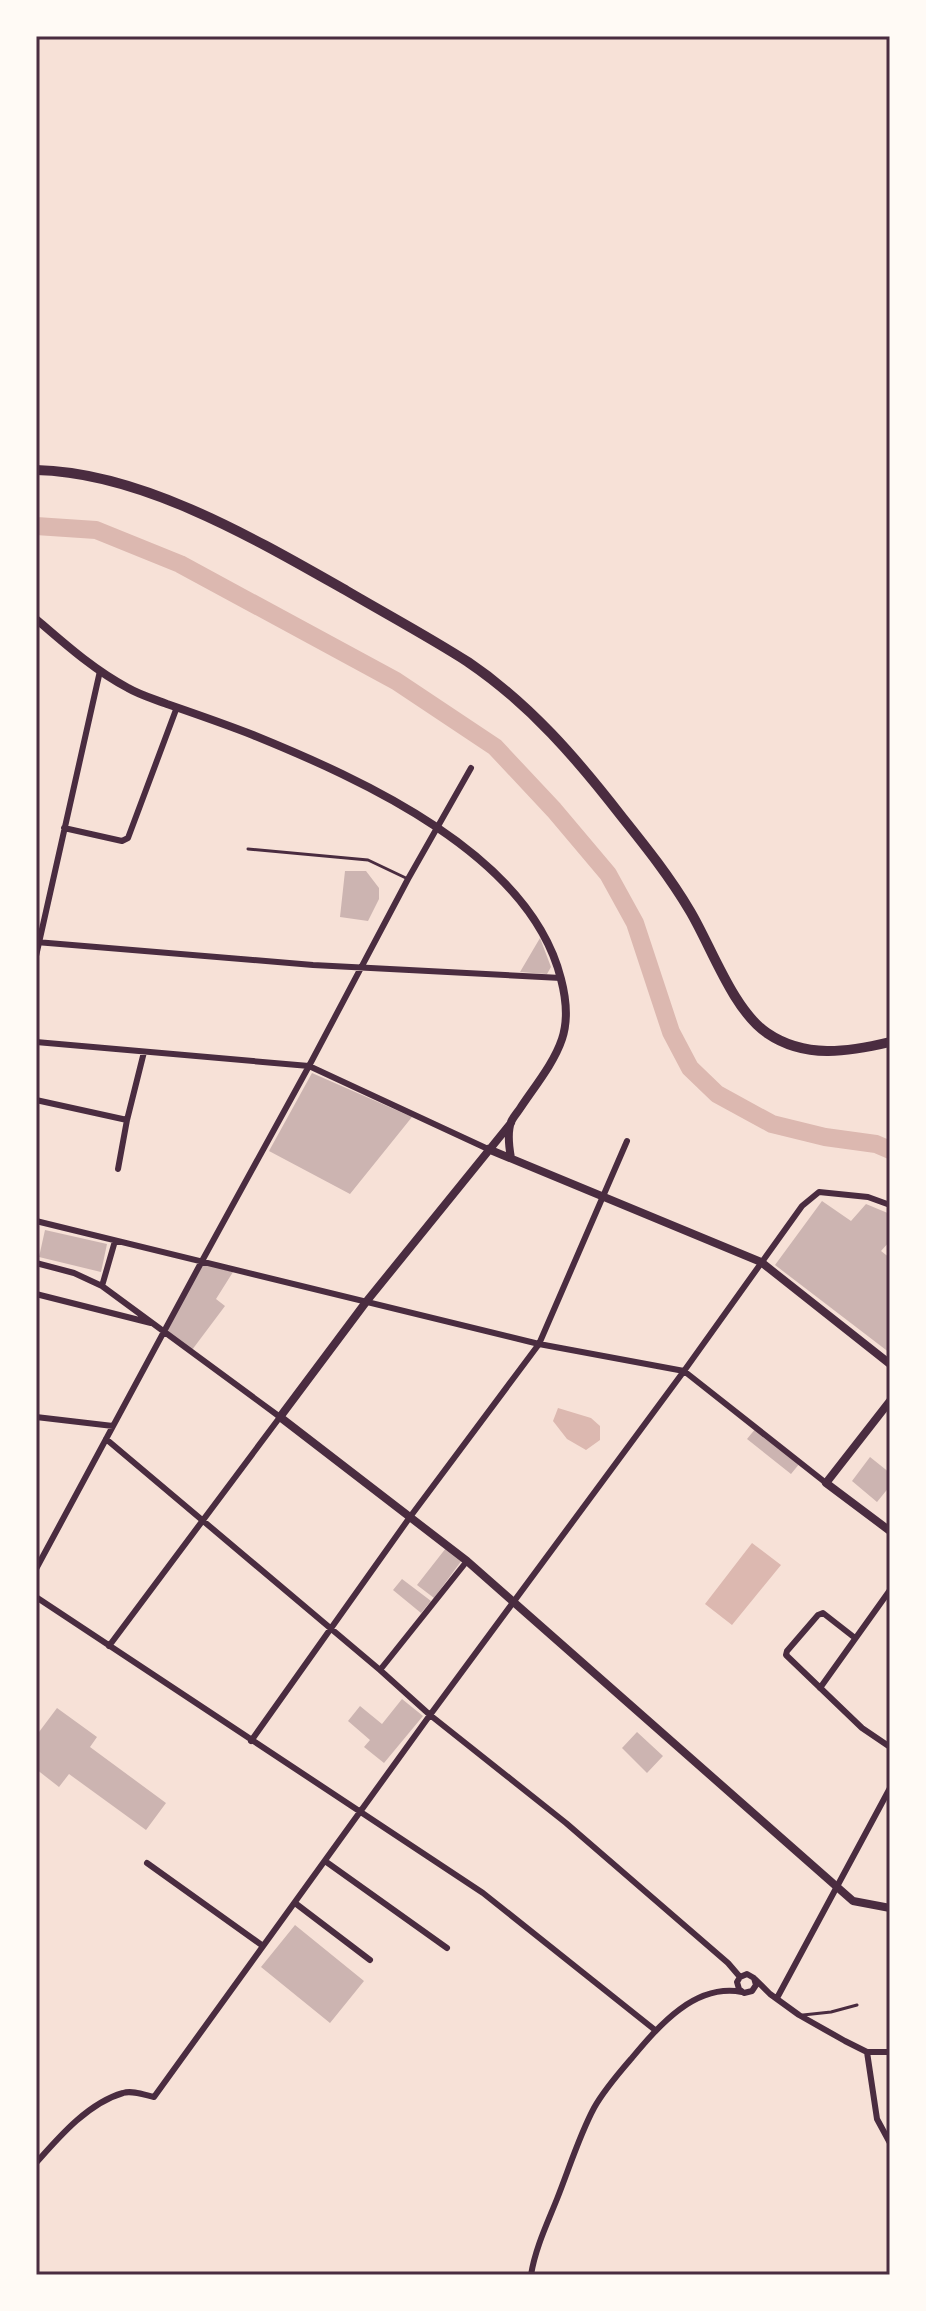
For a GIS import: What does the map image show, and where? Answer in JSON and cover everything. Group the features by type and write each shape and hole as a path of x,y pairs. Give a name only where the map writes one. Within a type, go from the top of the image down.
{"main road":[{"path":"36,470 111,482 197,512 294,561 468,662 531,712 566,747 597,785 666,874 691,912 738,1001 765,1032 785,1044 808,1051 835,1052 890,1042"}],"street":[{"path":"36,619 78,655 130,689 331,769 436,826 511,890 535,921 551,950 561,978 565,1018 562,1038 552,1059 511,1123 366,1302 109,1646"},
{"path":"36,956 100,670"},
{"path":"64,828 122,841 128,838 177,707"},
{"path":"36,1569 436,826 471,768"},
{"path":"38,942 361,968 561,978"},
{"path":"36,1042 309,1066 488,1149 761,1262 890,1364"},
{"path":"118,1169 144,1052"},
{"path":"36,1100 127,1120"},
{"path":"511,1123 508,1143 511,1158"},
{"path":"251,1741 410,1517 539,1344 627,1141"},
{"path":"36,2163 67,2129 95,2107 126,2092 154,2097 802,1206 819,1192 868,1197 890,1205"},
{"path":"36,1221 539,1344 684,1371 890,1531"},
{"path":"102,1286 115,1241"},
{"path":"36,1263 74,1273 102,1286 280,1417 467,1561 853,1901 890,1908"},
{"path":"36,1294 155,1323"},
{"path":"826,1483 890,1401"},
{"path":"36,1417 113,1426"},
{"path":"106,1439 430,1715 566,1823 728,1963 738,1980 739,1989 748,1992"},
{"path":"380,1670 467,1561"},
{"path":"820,1688 890,1590"},
{"path":"36,1597 483,1893 655,2030"},
{"path":"855,1638 823,1613 818,1615 786,1655 862,1728 890,1747"},
{"path":"777,1998 890,1788"},
{"path":"325,1861 447,1948"},
{"path":"147,1863 263,1946"},
{"path":"295,1903 370,1960"},
{"path":"731,1990 747,1974 799,2015 867,2052 890,2052"},
{"path":"748,1992 756,1985 754,1978"},
{"path":"531,2275 542,2237 593,2109 609,2084 655,2030 680,2008 699,1998 731,1990 770,1994"},
{"path":"867,2052 875,2109 890,2143"}],"lane":[{"path":"248,849 368,860 408,879"},
{"path":"799,2015 831,2012 857,2005"}],"shaded area":[{"path":"558,1408 591,1418 600,1426 600,1440 586,1450 567,1439 553,1421"},
{"path":"752,1543 781,1565 732,1625 705,1604"}],"building":[{"path":"345,871 366,871 379,888 379,899 368,921 340,917"},
{"path":"540,938 551,967 547,974 520,972"},
{"path":"312,1073 412,1117 350,1194 269,1151"},
{"path":"822,1201 851,1221 866,1204 890,1214 890,1241 881,1251 890,1258 890,1353 775,1265"},
{"path":"45,1230 107,1244 101,1272 39,1257"},
{"path":"202,1263 233,1272 216,1299 225,1306 192,1350 167,1331"},
{"path":"756,1428 800,1463 791,1474 747,1439"},
{"path":"870,1457 890,1473 890,1486 877,1502 852,1481"},
{"path":"446,1548 462,1560 434,1598 417,1585"},
{"path":"402,1579 431,1601 421,1613 393,1590"},
{"path":"402,1699 423,1716 384,1763 364,1747 370,1740 348,1721 360,1706 382,1724"},
{"path":"57,1708 97,1737 90,1747 166,1803 146,1830 69,1774 59,1787 36,1769 36,1736"},
{"path":"637,1732 663,1756 647,1773 622,1748"},
{"path":"295,1925 364,1981 330,2023 261,1967"}],"waterway":[{"path":"36,526 96,530 180,564 396,681 495,747 608,874 635,923 671,1032 690,1068 717,1094 772,1124 825,1137 876,1144 890,1150"}]}
